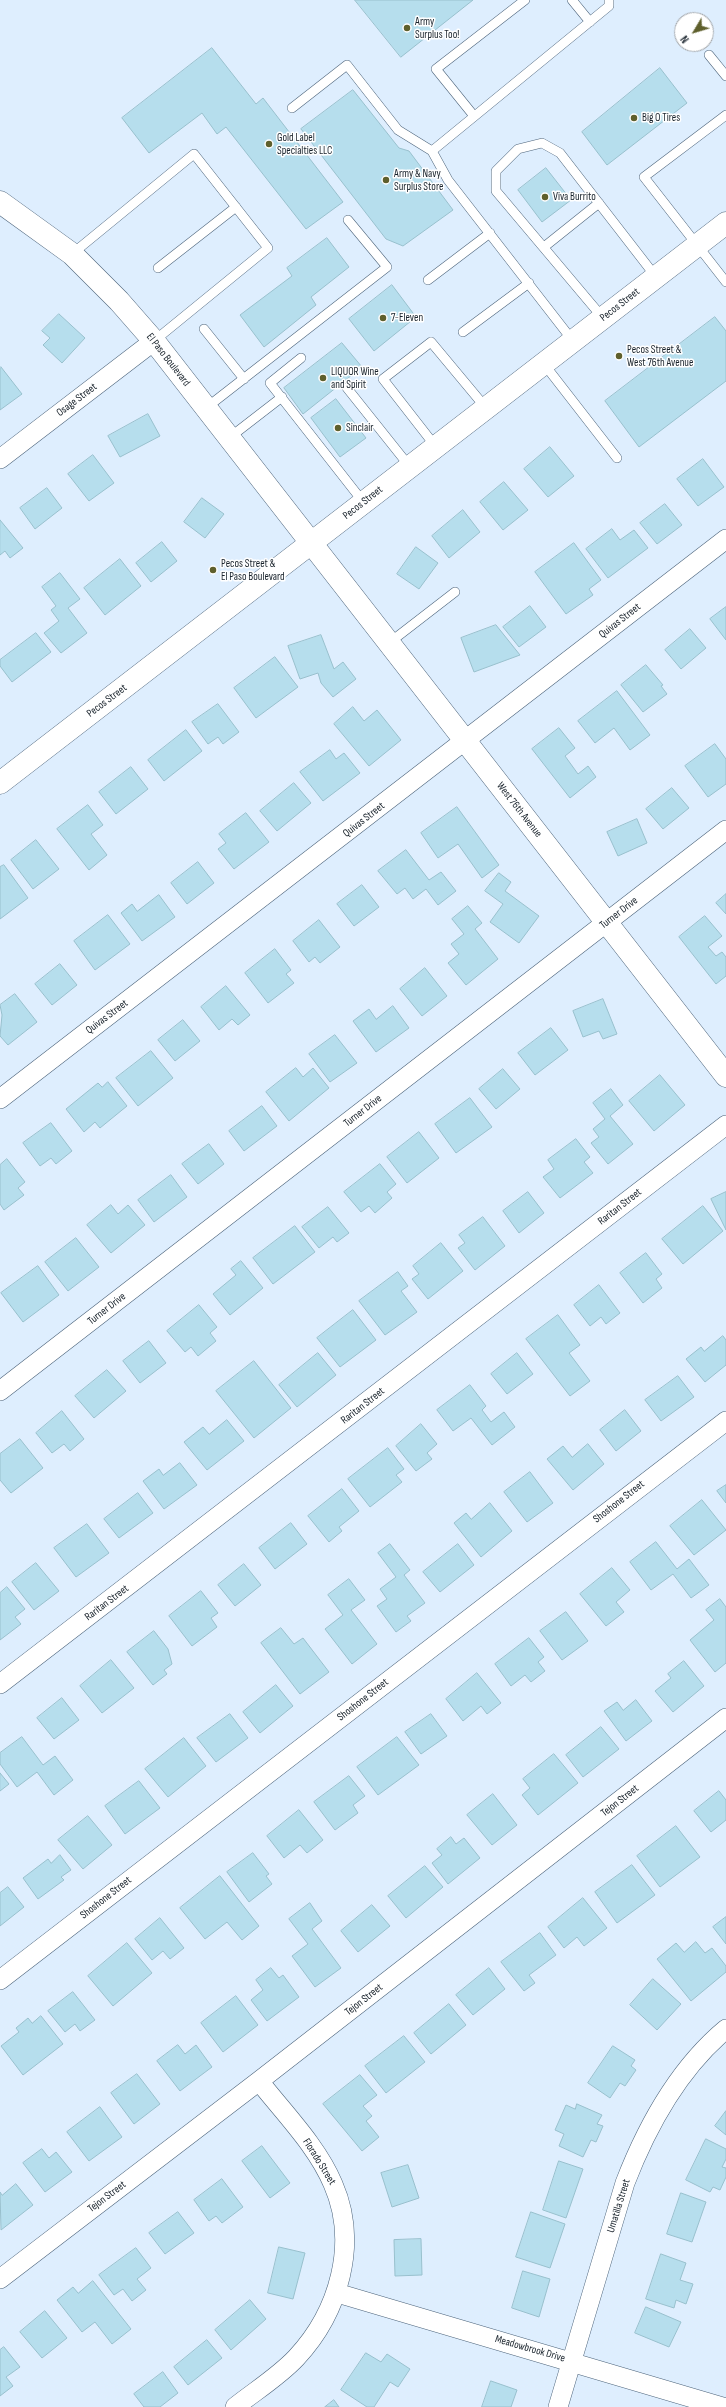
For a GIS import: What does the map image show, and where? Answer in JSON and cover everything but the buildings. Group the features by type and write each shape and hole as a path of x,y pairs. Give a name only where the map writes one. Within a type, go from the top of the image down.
{"street":[{"name":"El Paso Boulevard","path":"0,202 72,254 119,301 154,341 311,544"},
{"name":"Pecos Street","path":"0,783 726,223"},
{"name":"Osage Street","path":"0,459 154,341"},
{"name":"Quivas Street","path":"0,1099 726,539"},
{"name":"West 76th Avenue","path":"311,544 726,1076"},
{"name":"Turner Drive","path":"0,1392 726,830"},
{"name":"Raritan Street","path":"0,1684 726,1125"},
{"name":"Shoshone Street","path":"0,1980 726,1421"},
{"name":"Tejon Street","path":"0,2279 259,2081 726,1718"},
{"name":"Umatilla Street","path":"558,2407 626,2183 648,2129 676,2084 726,2029"},
{"name":"Florado Street","path":"235,2407 296,2358 314,2336 328,2314 337,2293 344,2252 344,2222 339,2200 326,2170 303,2136 259,2081"},
{"name":"Meadowbrook Drive","path":"337,2293 723,2407"}],"lane":[{"path":"474,116 436,69 525,0"},
{"path":"572,0 590,22"},
{"path":"432,151 609,6 609,0"},
{"path":"709,55 726,76"},
{"path":"292,108 347,65 398,130 432,151 448,180 574,341"},
{"path":"726,115 644,177 726,282"},
{"path":"603,318 544,246 496,191 496,171 518,149 542,143 560,153 656,277"},
{"path":"72,254 194,154 268,248 154,341"},
{"path":"544,246 599,203"},
{"path":"158,268 236,207"},
{"path":"206,408 387,267 348,220"},
{"path":"428,280 490,233"},
{"path":"463,332 529,283"},
{"path":"204,328 244,379"},
{"path":"436,447 383,379 431,342 486,408"},
{"path":"301,358 270,383 364,502"},
{"path":"544,364 617,458"},
{"path":"347,388 410,467"},
{"path":"229,438 282,397"},
{"path":"389,643 455,592"}],"place":[{"name":"Army Surplus Too!","path":"407,28"},
{"name":"Big O Tires","path":"634,118"},
{"name":"Gold Label Specialties LLC","path":"269,144"},
{"name":"Army & Navy Surplus Store","path":"386,180"},
{"name":"Viva Burrito","path":"545,197"},
{"name":"7-Eleven","path":"383,318"},
{"name":"Pecos Street & West 76th Avenue","path":"619,356"},
{"name":"LIQUOR Wine and Spirit","path":"323,378"},
{"name":"Sinclair","path":"338,428"},
{"name":"Pecos Street & El Paso Boulevard","path":"213,570"}]}
